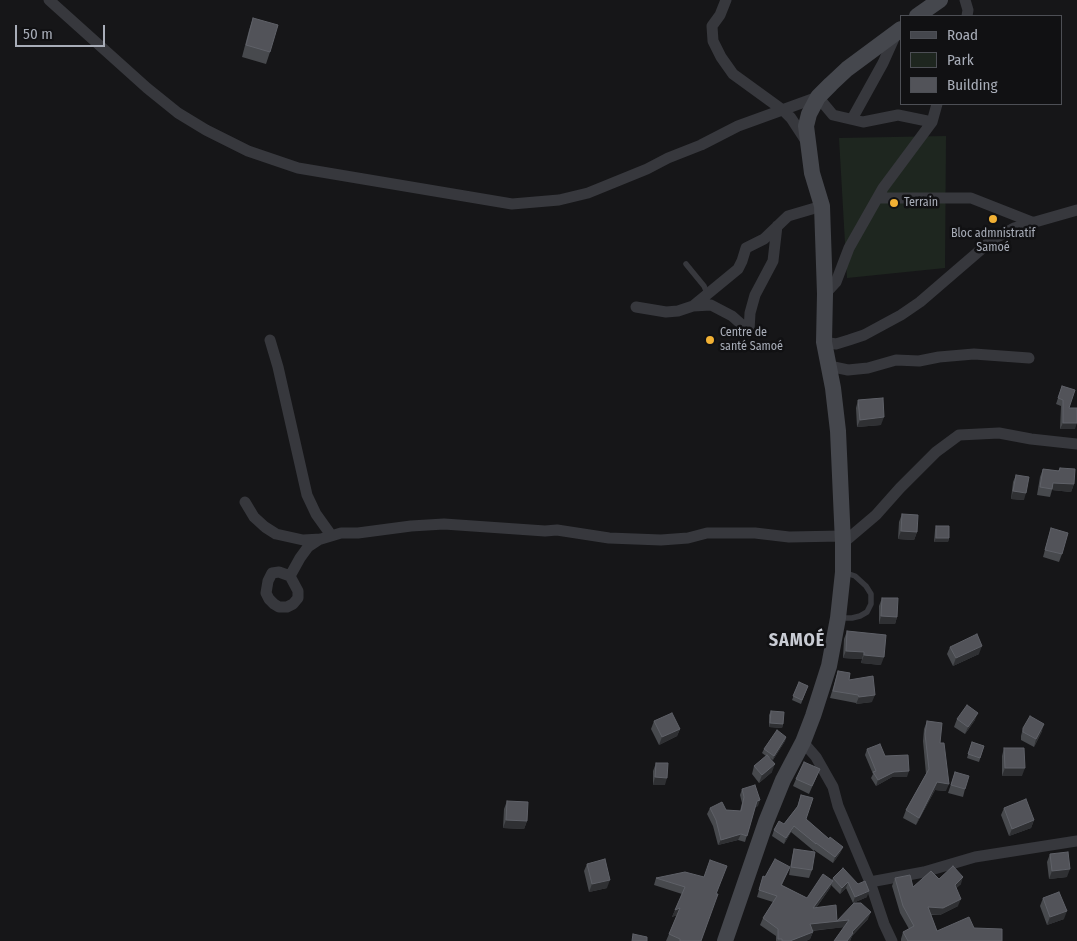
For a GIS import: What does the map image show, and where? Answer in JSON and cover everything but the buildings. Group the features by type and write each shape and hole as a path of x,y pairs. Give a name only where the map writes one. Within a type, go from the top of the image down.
{"main road":[{"path":"919,15 940,0"},
{"path":"725,941 766,822 783,780 803,742 829,666 838,618 843,572 837,418 824,342 825,294 822,206 812,173 806,126 818,97 847,69 899,30"}],"street":[{"path":"49,0 147,88 178,112 206,130 248,151 298,168 512,204 559,200 588,193 648,170 668,158 701,145 738,126 818,97 833,115 863,122 898,115 932,122"},
{"path":"726,0 720,15 712,26 713,41 721,57 733,74 784,110 792,118 807,142"},
{"path":"965,0 968,10 967,15"},
{"path":"852,119 899,30"},
{"path":"825,294 836,282 849,248 878,198 932,122 937,105"},
{"path":"878,198 971,198 1032,222"},
{"path":"693,306 738,269 746,248 764,239 788,216 822,206"},
{"path":"824,342 836,344 864,335 901,315 924,299 992,240 1014,228 1077,210"},
{"path":"636,307 666,312 678,311 693,306 711,305 732,316 749,331 750,312 755,295 773,261 778,226"},
{"path":"270,340 278,367 307,495 326,537"},
{"path":"829,366 848,370 868,368 896,360 919,361 938,357 974,354 1029,358"},
{"path":"244,502 254,517 265,527 276,534 303,540 341,533 444,524 545,531 557,530 609,538 661,540 688,538 706,534 755,533 789,537 842,539 876,515 936,452 959,435 999,433 1077,444"},
{"path":"290,576 308,546 326,537"},
{"path":"803,742 816,757 832,787 892,941"},
{"path":"870,882 924,872 975,857 1077,841"}],"lane":[{"path":"686,264 704,286 707,293"},
{"path":"838,618 860,616 867,612 871,604 871,594 866,586 855,576 843,572"}],"green space":[{"name":"Terrain","path":"946,136 945,268 847,278 839,138"}],"place":[{"name":"Terrain","path":"894,203"},
{"name":"Bloc admnistratif Samoé","path":"993,219"},
{"name":"Centre de santé Samoé","path":"710,340"}],"district":[{"name":"SAMOÉ","path":"797,641"}]}
